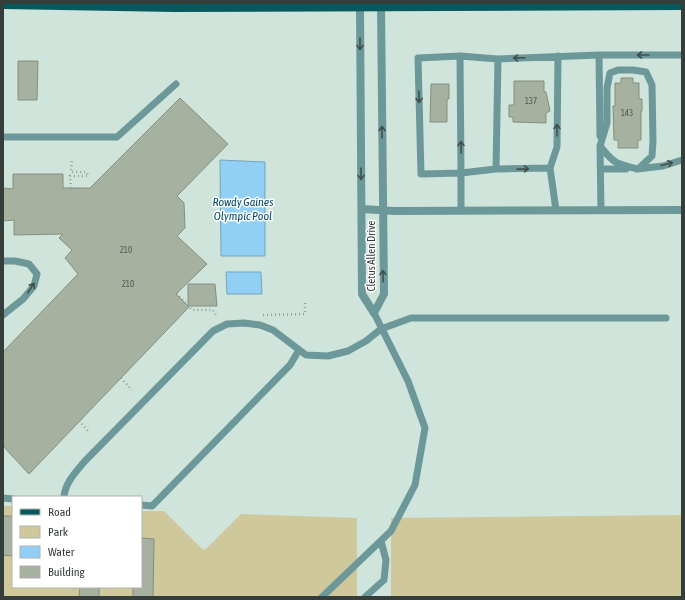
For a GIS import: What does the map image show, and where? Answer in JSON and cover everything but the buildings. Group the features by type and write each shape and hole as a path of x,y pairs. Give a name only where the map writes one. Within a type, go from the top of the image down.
{"main road":[{"path":"3,4 175,7 360,5 682,5"}],"street":[{"name":"Cletus Allen Drive","path":"360,5 362,294 374,313 384,294 381,5"},
{"path":"362,209 682,210"}],"lane":[{"path":"550,168 496,169 461,173 421,174 418,58 460,56 498,58 599,55 682,55"},
{"path":"599,55 601,210"},
{"path":"460,56 461,210"},
{"path":"556,210 550,168 557,147 558,56"},
{"path":"496,169 498,58"},
{"path":"600,146 607,123 607,88 610,73 618,70 646,72 652,85 654,141 652,156 638,168"},
{"path":"3,137 117,137 176,84"},
{"path":"600,146 617,164 638,168"},
{"path":"601,169 663,166 682,160"},
{"path":"3,261 15,261 29,264 37,274 34,286 23,299 3,315"},
{"path":"322,597 391,531 415,485 425,428 408,381 374,313"},
{"path":"64,496 65,490 73,475 84,462 213,331 227,324 244,323 273,330 306,355 328,356 348,351 366,341 381,329 411,318 666,318"},
{"path":"142,505 152,506 160,499 290,365 299,350"},
{"path":"365,597 384,580 386,560 381,541"}],"path":[{"path":"71,188 70,176 88,176 87,172 71,172 72,158"},
{"path":"177,293 192,310 212,310 217,317"},
{"path":"121,378 132,390"},
{"path":"79,421 89,432"}],"green space":[{"path":"3,506 12,506 12,588 142,588 142,511 164,511 203,550 207,548 241,514 357,518 357,597 3,597"},
{"path":"682,515 682,597 391,597 391,518"}],"water":[{"name":"Rowdy Gaines Olympic Pool","path":"220,160 265,162 265,256 221,256"},
{"path":"226,272 261,272 262,294 227,294"}]}
